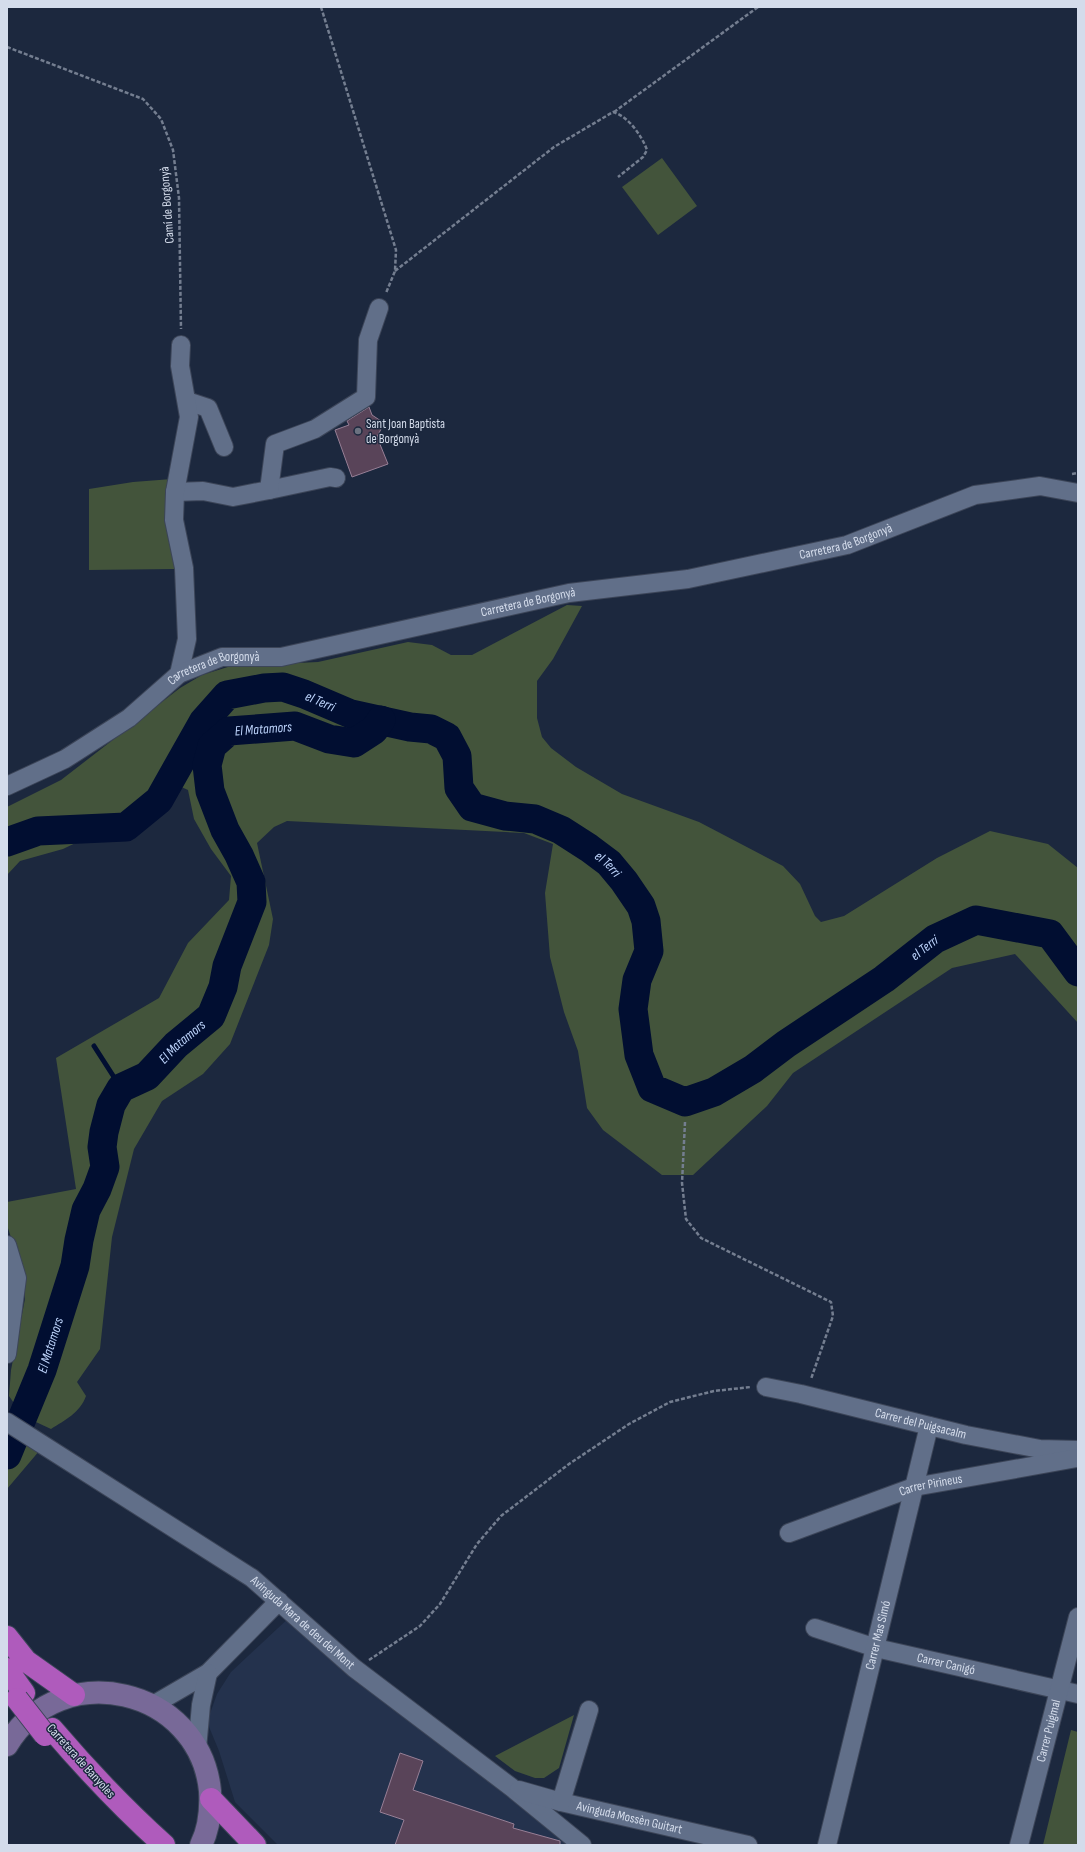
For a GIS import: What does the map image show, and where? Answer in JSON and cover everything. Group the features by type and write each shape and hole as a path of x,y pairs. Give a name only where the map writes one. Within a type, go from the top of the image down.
{"highway":[{"path":"7,1637 26,1661 74,1695"},
{"path":"7,1669 16,1692 103,1800 150,1845"},
{"name":"Carretera de Banyoles","path":"48,1732 164,1845"},
{"path":"210,1800 256,1845"}],"main road":[{"path":"7,1745 13,1735 30,1717 51,1704 74,1695 101,1692 128,1695 153,1705 178,1724 197,1749 207,1776 210,1800 209,1820 201,1845"}],"street":[{"path":"269,490 275,444 315,429 366,397 368,340 379,308"},
{"path":"179,674 187,639 184,568 174,520 175,492 189,417 180,366 181,345"},
{"path":"187,401 208,408 224,447"},
{"path":"175,492 203,491 233,497 330,477 336,478"},
{"name":"Carretera de Borgonyà","path":"7,786 65,759 129,718 179,674 222,656 281,657 569,593 688,579 847,546 976,495 1040,486 1078,493"},
{"path":"7,1245 17,1278 7,1354"},
{"name":"Carrer del Puigsacalm","path":"766,1387 805,1395 966,1435 1040,1449 1078,1450"},
{"name":"Avinguda Mara de deu del Mont","path":"7,1422 29,1438 252,1578 279,1600 356,1670 511,1787 582,1845"},
{"name":"Carrer Mas Simó","path":"827,1845 929,1426"},
{"name":"Carrer Pirineus","path":"789,1533 914,1487 1078,1458"},
{"path":"153,1705 208,1673 279,1600"},
{"name":"Carrer Puigmal","path":"1019,1845 1078,1617"},
{"name":"Carrer Canigó","path":"815,1628 876,1648 1078,1694"},
{"path":"197,1749 201,1705 208,1673"},
{"path":"562,1802 589,1710"},
{"name":"Avinguda Mossèn Guitart","path":"511,1787 562,1802 748,1845"}],"path":[{"path":"321,7 396,250 395,271 379,308"},
{"path":"395,271 554,147 614,112 758,7"},
{"name":"Camí de Borgonyà","path":"7,47 143,98 161,119 173,150 179,198 181,345"},
{"path":"614,112 621,114 644,141 647,150 643,157 618,177"},
{"path":"685,1122 682,1183 686,1219 701,1238 831,1302 833,1316 805,1395"},
{"path":"356,1670 420,1626 440,1604 477,1544 501,1516 569,1464 635,1421 670,1402 714,1391 740,1387 766,1387"}],"shaded area":[{"path":"293,1614 582,1845 278,1845 235,1802 219,1751 207,1722 217,1694 231,1672"}],"green space":[{"path":"662,158 697,206 658,235 622,187"},
{"path":"172,479 167,498 165,519 175,569 89,570 89,489 133,482"},
{"path":"567,605 582,606 553,659 537,681 537,718 542,737 551,748 576,767 622,794 699,822 783,866 800,884 815,916 821,922 844,916 937,858 990,831 1048,844 1078,868 1078,1023 1015,954 952,968 793,1073 767,1106 693,1175 662,1175 603,1130 587,1108 578,1051 564,1012 550,957 545,893 553,844 524,833 287,821 274,827 257,843 273,919 269,945 230,1044 203,1074 162,1101 134,1149 112,1237 100,1349 77,1382 86,1396 76,1412 51,1429 23,1416 9,1396 11,1370 25,1299 23,1275 7,1225 7,1202 76,1189 56,1058 159,998 188,943 229,900 231,876 211,849 194,819 188,790 177,785 124,829 92,835 63,849 20,861 7,875 7,807 61,780 180,688 202,675 231,666 318,662 408,642 432,645 451,655 472,655"},
{"path":"7,1433 40,1450 7,1489"},
{"path":"574,1715 559,1768 544,1778 535,1778 515,1771 495,1756"},
{"path":"1071,1730 1078,1732 1078,1845 1043,1845"}],"building":[{"path":"369,407 372,415 381,421 382,427 377,437 388,464 352,477 335,430 349,425 347,421"},
{"path":"400,1753 423,1761 413,1790 514,1824 513,1828 560,1841 560,1845 395,1845 404,1820 380,1812"}],"waterway":[{"name":"el Terri","path":"7,842 38,831 126,827 159,800 203,722 227,695 264,688 283,687 304,694 351,714 410,727 431,729 447,737 457,756 459,788 472,807 505,816 535,819 561,830 609,863 624,881 641,906 646,921 649,951 637,980 633,1009 639,1055 652,1088 685,1102 714,1092 753,1069 786,1044 884,979 935,939 976,920 1050,934 1078,972"},
{"name":"El Matamors","path":"7,1455 42,1370 75,1266 86,1210 97,1189 105,1167 102,1147 111,1105 121,1088 147,1076 176,1045 211,1016 223,987 227,966 252,902 251,882 239,855 225,830 210,791 207,765 212,746 229,731 295,726 329,739 354,743 374,730 381,720"},
{"path":"94,1046 121,1088"},
{"name":"El Matamors","path":"7,1439 12,1442"}],"place":[{"name":"Sant Joan Baptista de Borgonyà","path":"358,431"}]}
